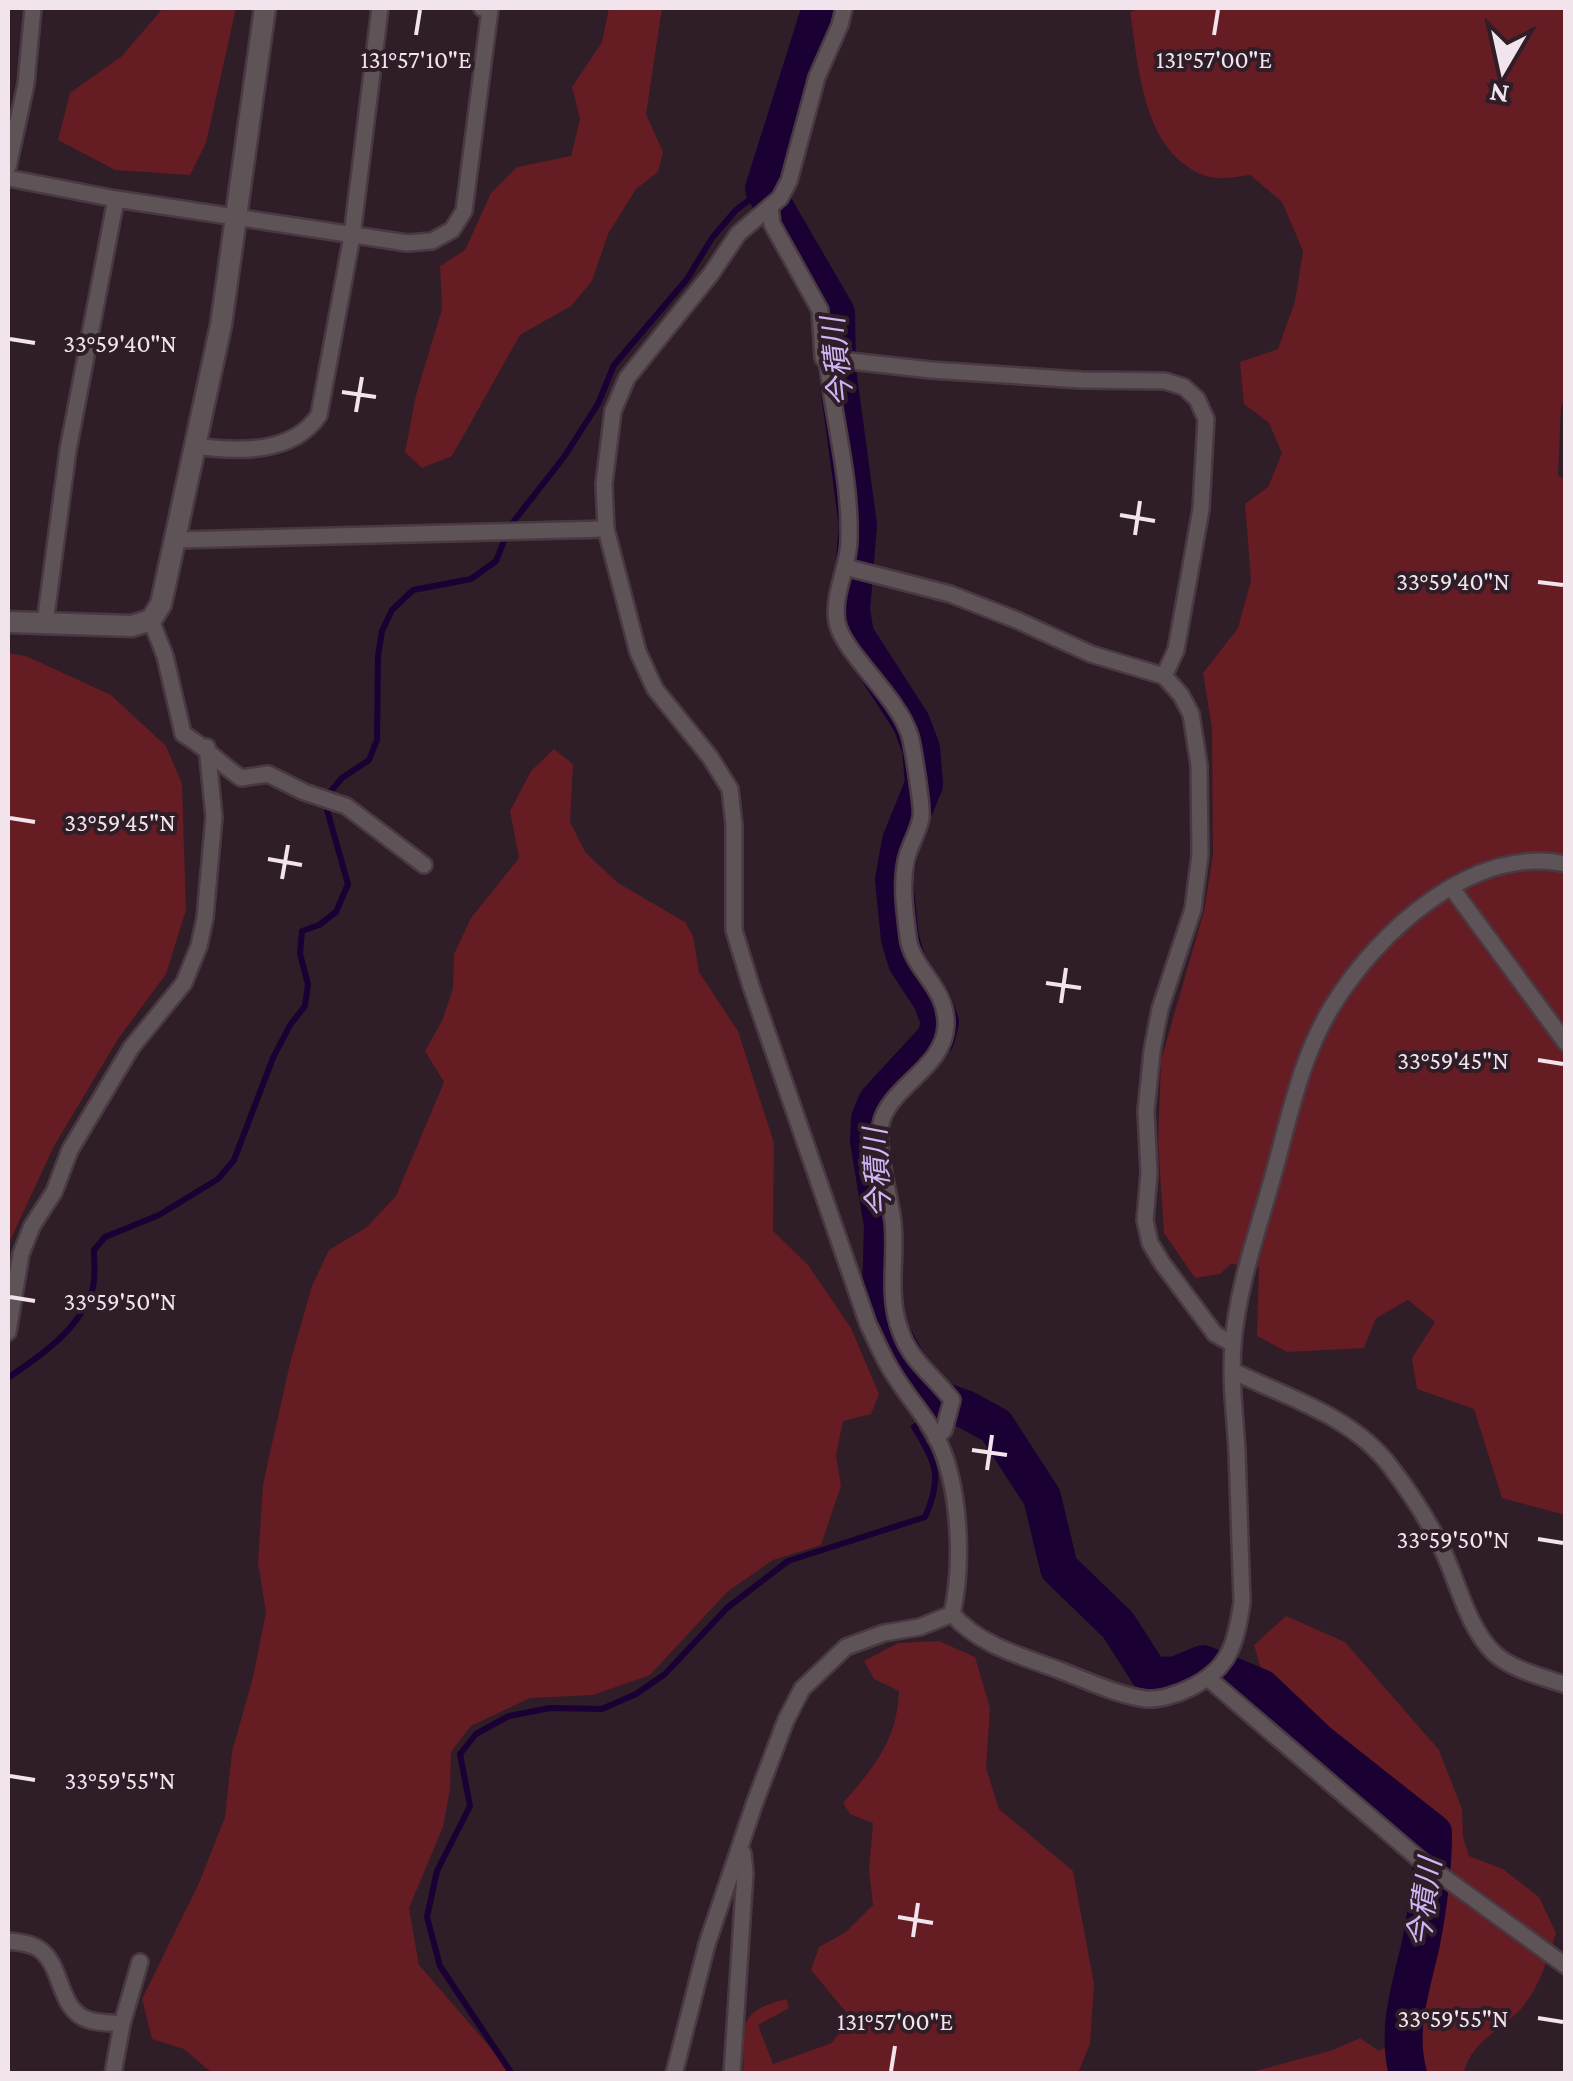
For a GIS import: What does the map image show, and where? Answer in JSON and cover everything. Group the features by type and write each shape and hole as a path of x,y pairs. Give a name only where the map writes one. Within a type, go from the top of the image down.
{"street":[{"path":"8,168 26,84 33,8"},
{"path":"8,622 132,626 151,620 162,604 238,218 265,8"},
{"path":"196,446 222,450 283,444 307,432 318,416 352,236 380,8"},
{"path":"8,178 352,236 407,243 432,241 452,230 464,212 490,9 482,8"},
{"path":"844,8 817,77 789,181 780,198 738,234 711,274 627,378 614,412 604,484 606,529 638,652 655,689 710,757 730,789 734,930 751,986 868,1324 891,1371 943,1452 953,1494 960,1581 952,1614"},
{"path":"45,623 68,450 116,199"},
{"path":"770,207 772,224 820,310 823,358 968,373 1165,380 1184,387 1197,399 1206,419 1201,509 1176,650 1164,676"},
{"path":"827,359 850,543 837,601 837,624 846,642 881,684 910,734 922,804 921,819 906,858 903,890 909,944 942,996 946,1016 941,1048 891,1103 881,1121 893,1225 894,1312 918,1363 952,1400 944,1430 936,1438"},
{"path":"176,540 606,529"},
{"path":"845,568 950,594 1020,620 1091,654 1164,676 1191,714 1197,739 1202,824 1193,910 1160,1009 1152,1050 1146,1111 1149,1172 1145,1220 1150,1243 1162,1263 1215,1334 1233,1344"},
{"path":"151,620 165,656 184,734 207,747 226,769 241,778 268,774 346,806 424,865"},
{"path":"8,1332 22,1254 32,1226 54,1192 70,1150 131,1048 184,983 198,946 214,817 207,747"},
{"path":"952,1614 968,1632 1005,1650 1149,1700 1179,1694 1209,1679 1225,1661 1237,1634 1242,1602 1233,1344 1240,1298 1301,1076 1332,1006 1377,946 1413,913 1451,887 1499,866 1566,864"},
{"path":"1451,887 1566,1043"},
{"path":"1232,1371 1345,1424 1376,1450 1442,1549 1486,1644 1499,1657 1566,1685"},
{"path":"674,2074 707,1944 786,1720 802,1689 846,1648 952,1614"},
{"path":"1209,1679 1419,1859 1566,1966"},
{"path":"732,2074 745,1873 742,1845"},
{"path":"8,1941 40,1949 52,1964 75,2012 88,2020 122,2024"},
{"path":"113,2074 140,1962"}],"shaded area":[{"path":"163,8 236,8 206,143 190,175 115,170 58,140 70,93 122,56"},
{"path":"609,8 662,8 646,114 663,152 658,172 636,189 608,234 592,281 571,306 520,335 452,456 422,468 405,452 416,395 442,309 440,266 465,250 491,193 517,167 571,156 580,119 572,87 602,42"},
{"path":"1140,8 1565,8 1566,394 1561,407 1558,475 1566,480 1565,1515 1502,1498 1474,1409 1417,1389 1412,1358 1435,1322 1408,1300 1376,1318 1364,1348 1287,1352 1257,1336 1259,1267 1231,1264 1220,1274 1195,1278 1164,1233 1158,1143 1161,1060 1204,911 1213,854 1212,728 1203,673 1238,628 1251,580 1245,504 1268,487 1282,453 1269,423 1244,404 1240,362 1278,349 1295,301 1303,251 1282,202 1250,175 1208,177 1183,163 1167,147 1155,127 1141,82 1130,12"},
{"path":"8,653 26,656 111,695 166,746 182,784 186,910 166,974 118,1039 54,1146 8,1245"},
{"path":"554,749 573,764 570,822 585,852 618,883 685,922 693,936 699,972 738,1031 774,1143 773,1231 808,1265 851,1328 879,1394 871,1414 843,1421 836,1455 841,1486 821,1545 773,1560 727,1592 650,1675 593,1695 530,1698 471,1726 451,1752 443,1827 409,1908 419,1965 508,2068 507,2073 212,2073 184,2049 152,2039 142,1999 199,1883 225,1817 232,1752 266,1612 258,1563 263,1484 290,1363 312,1286 329,1250 367,1227 396,1196 444,1082 425,1051 442,1021 453,988 454,954 471,918 519,858 510,811 531,771"},
{"path":"1286,1616 1345,1642 1439,1750 1462,1809 1463,1837 1469,1856 1503,1869 1539,1897 1556,1933 1531,1996 1474,2052 1464,2073 1244,2074 1333,2050 1360,2038 1379,2051 1404,2037 1426,1975 1432,1899 1443,1835 1267,1690 1254,1645"},
{"path":"939,1641 975,1657 990,1708 986,1768 999,1809 1073,1871 1094,1984 1090,2044 1078,2073 743,2073 746,2024 750,2016 769,2004 786,1999 789,2008 758,2025 773,2064 832,2043 850,2017 811,1970 819,1947 846,1932 873,1905 869,1870 873,1823 850,1814 843,1803 889,1739 899,1691 874,1679 864,1661 898,1643"}],"waterway":[{"name":"今積川","path":"821,8 764,189 836,313 837,370 858,525 851,610 855,635 911,722 921,748 924,784 901,841 894,880 900,939 907,962 932,1000 940,1022 936,1038 877,1102 870,1119 869,1141 883,1226 881,1294 888,1327 913,1373 936,1399 996,1426 1042,1497 1059,1568 1118,1625 1150,1675 1174,1676 1203,1664 1261,1688 1319,1743 1433,1833 1426,1916 1404,2024 1408,2074"},
{"path":"8,1378 57,1341 86,1305 93,1287 94,1250 105,1237 159,1215 218,1179 234,1160 273,1058 305,1006 308,984 300,954 302,931 319,925 336,912 348,884 327,810 330,792 342,778 369,760 377,740 378,656 382,631 392,610 413,590 471,579 496,561 510,526 564,457 598,404 614,365 687,279 712,238 736,210 764,189"},
{"path":"512,2074 440,1966 427,1917 437,1871 470,1806 460,1754 476,1734 509,1716 550,1708 602,1709 636,1694 665,1674 727,1608 788,1561 925,1517 934,1491 934,1470 914,1427 938,1411 936,1399"}]}
